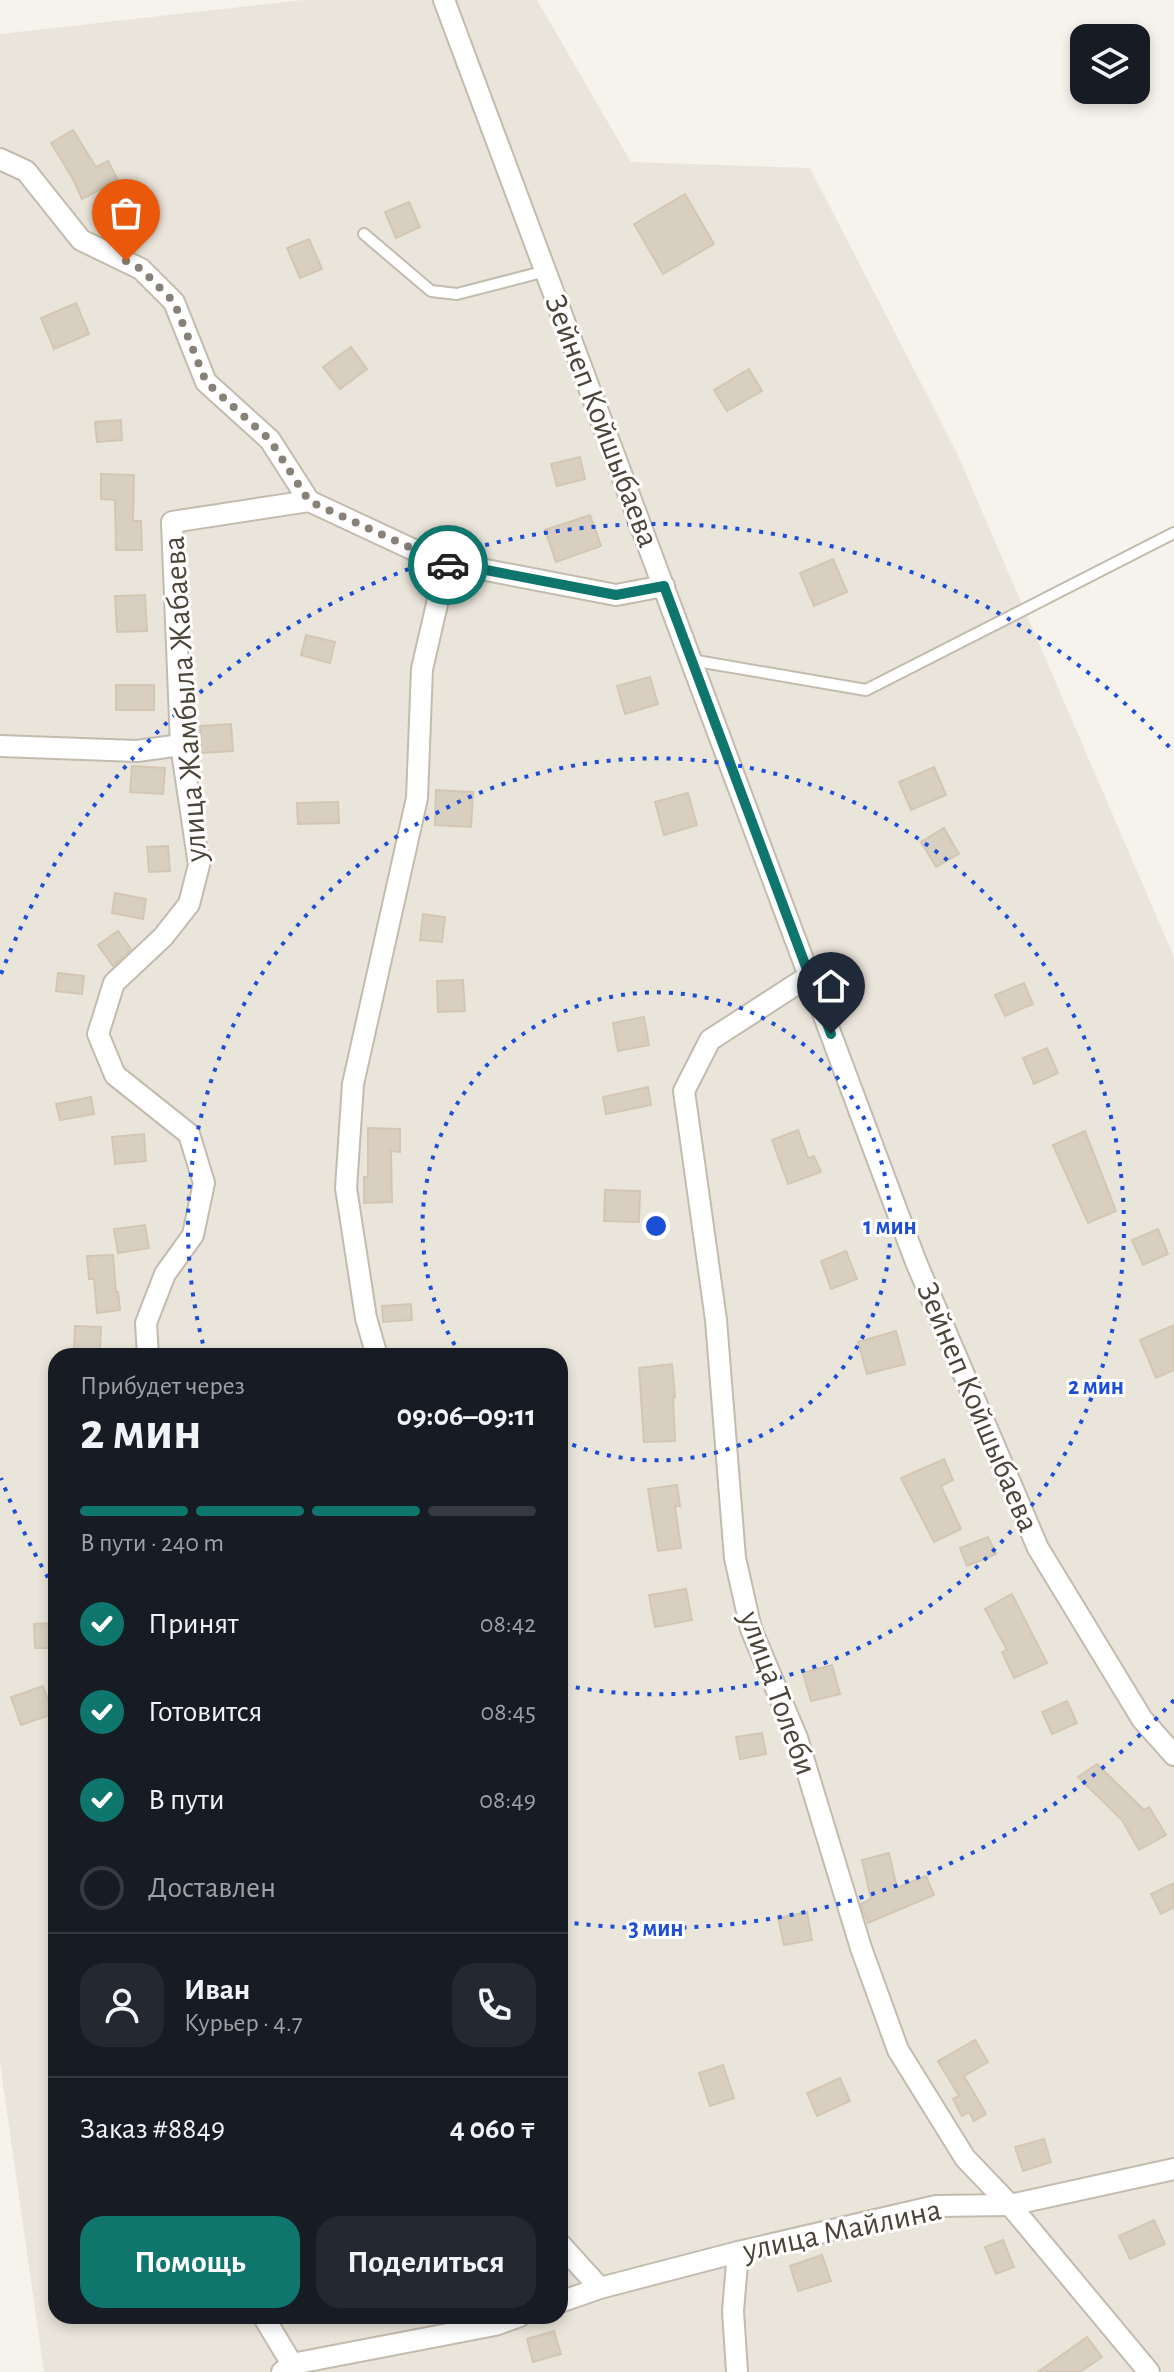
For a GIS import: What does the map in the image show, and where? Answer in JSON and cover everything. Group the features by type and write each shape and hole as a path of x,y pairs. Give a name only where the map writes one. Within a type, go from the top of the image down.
{"street":[{"name":"Зейнеп Койшыбаева","path":"444,0 916,1262 1038,1548 1142,1719 1174,1755"},
{"path":"0,159 26,171 81,240 141,269 174,302 206,382 270,440 309,501 446,565 616,595 664,586"},
{"name":"улица Жамбыла Жабаева","path":"148,1348 146,1323 165,1274 193,1235 204,1183 189,1134 115,1075 98,1034 114,983 163,937 189,904 199,865 181,745 172,522 309,501"},
{"path":"375,1348 366,1318 346,1188 353,1084 417,798 422,669 446,565"},
{"path":"0,746 137,751 181,745"},
{"name":"улица Толеби","path":"809,976 710,1040 684,1091 716,1320 735,1558 751,1629 797,1738 861,1948 898,2050 965,2158 1010,2205 1149,2372"},
{"name":"улица Майлина","path":"568,2299 738,2252 936,2206 1010,2205 1174,2169"},
{"path":"737,2372 733,2311 738,2252"},
{"path":"568,2253 600,2288"},
{"path":"267,2324 287,2368 498,2324"}],"lane":[{"path":"364,234 431,291 457,294 546,271"},
{"path":"691,660 866,690 1174,533"}],"shaded area":[{"path":"303,0 537,0 631,162 810,168 957,453 1174,957 1174,2372 44,2372 0,2063 0,34"}],"building":[{"path":"73,130 96,167 108,161 118,180 82,199 51,143"},
{"path":"685,194 714,244 663,274 634,224"},
{"path":"409,202 420,227 396,238 385,212"},
{"path":"309,239 322,269 300,278 287,248"},
{"path":"76,303 89,334 54,349 41,318"},
{"path":"351,347 367,369 340,389 323,367"},
{"path":"749,369 762,391 727,411 714,390"},
{"path":"121,420 122,440 97,442 95,422"},
{"path":"580,457 585,479 557,486 551,464"},
{"path":"101,474 134,475 133,521 141,521 142,550 116,550 115,500 101,499"},
{"path":"590,515 601,546 556,562 545,530"},
{"path":"833,559 847,592 814,606 800,573"},
{"path":"145,595 147,631 117,632 115,596"},
{"path":"306,635 335,642 330,663 301,655"},
{"path":"650,677 658,704 625,714 617,686"},
{"path":"116,685 154,685 154,710 116,710"},
{"path":"231,724 233,751 201,753 200,726"},
{"path":"132,766 165,768 163,794 130,792"},
{"path":"934,767 946,795 911,810 899,782"},
{"path":"436,790 473,792 471,827 435,825"},
{"path":"688,793 697,825 664,835 655,802"},
{"path":"338,802 339,823 298,824 297,803"},
{"path":"944,828 959,854 936,867 921,842"},
{"path":"168,846 170,871 149,872 147,847"},
{"path":"115,893 146,899 143,919 112,913"},
{"path":"423,914 445,917 442,942 420,940"},
{"path":"118,931 131,949 113,966 98,945"},
{"path":"58,973 84,976 82,994 56,991"},
{"path":"463,980 465,1011 438,1012 437,981"},
{"path":"1024,983 1033,1004 1005,1016 995,995"},
{"path":"644,1017 649,1045 618,1051 613,1023"},
{"path":"1047,1048 1058,1073 1034,1084 1023,1058"},
{"path":"648,1087 651,1105 606,1114 603,1097"},
{"path":"91,1097 94,1114 60,1120 56,1104"},
{"path":"368,1128 400,1129 400,1152 391,1151 392,1202 364,1203 364,1177 368,1177"},
{"path":"798,1130 808,1158 814,1156 821,1172 788,1184 772,1140"},
{"path":"1085,1131 1116,1211 1088,1223 1053,1145"},
{"path":"144,1134 146,1161 115,1164 112,1137"},
{"path":"605,1190 640,1191 639,1222 604,1221"},
{"path":"145,1225 149,1248 118,1253 114,1229"},
{"path":"1158,1229 1168,1254 1143,1265 1132,1240"},
{"path":"846,1251 857,1279 831,1289 821,1261"},
{"path":"113,1255 120,1310 97,1313 94,1279 89,1279 87,1256"},
{"path":"411,1304 412,1320 383,1322 382,1306"},
{"path":"1174,1325 1174,1370 1156,1378 1140,1340"},
{"path":"75,1326 101,1327 100,1348 74,1348"},
{"path":"896,1331 905,1364 867,1374 858,1342"},
{"path":"672,1364 675,1441 644,1442 639,1368"},
{"path":"944,1459 953,1480 941,1486 961,1529 934,1542 901,1478"},
{"path":"677,1485 680,1506 675,1506 681,1548 658,1551 648,1489"},
{"path":"988,1537 996,1554 967,1566 960,1548"},
{"path":"686,1589 692,1620 655,1627 649,1595"},
{"path":"1012,1594 1047,1663 1014,1678 1002,1652 1007,1650 985,1609"},
{"path":"48,1623 48,1648 35,1648 34,1624"},
{"path":"832,1665 840,1694 811,1701 803,1673"},
{"path":"43,1686 48,1700 48,1716 21,1725 11,1697"},
{"path":"1067,1701 1077,1723 1052,1734 1042,1712"},
{"path":"762,1733 766,1754 740,1759 736,1737"},
{"path":"1097,1764 1144,1810 1149,1807 1166,1835 1139,1850 1122,1820 1078,1777"},
{"path":"889,1853 897,1888 926,1876 934,1895 868,1923 861,1904 871,1899 862,1860"},
{"path":"1174,1883 1174,1907 1161,1914 1151,1894"},
{"path":"807,1912 812,1940 784,1945 778,1918"},
{"path":"975,2040 988,2062 964,2076 986,2114 974,2121 969,2112 962,2116 953,2099 959,2096 938,2061"},
{"path":"723,2065 734,2098 710,2106 699,2073"},
{"path":"840,2078 850,2101 817,2116 807,2093"},
{"path":"1044,2139 1051,2162 1023,2171 1015,2147"},
{"path":"1154,2220 1165,2244 1130,2259 1119,2236"},
{"path":"1003,2240 1014,2267 996,2274 985,2247"},
{"path":"822,2255 831,2281 798,2291 790,2266"},
{"path":"554,2331 561,2354 533,2362 527,2339"},
{"path":"1087,2337 1102,2357 1080,2372 1038,2372"}],"way so far":[{"path":"126,261 141,269 174,302 206,382 270,440 309,501 448,565"}],"route":[{"path":"448,565 616,595 664,586 831,1034"}]}
